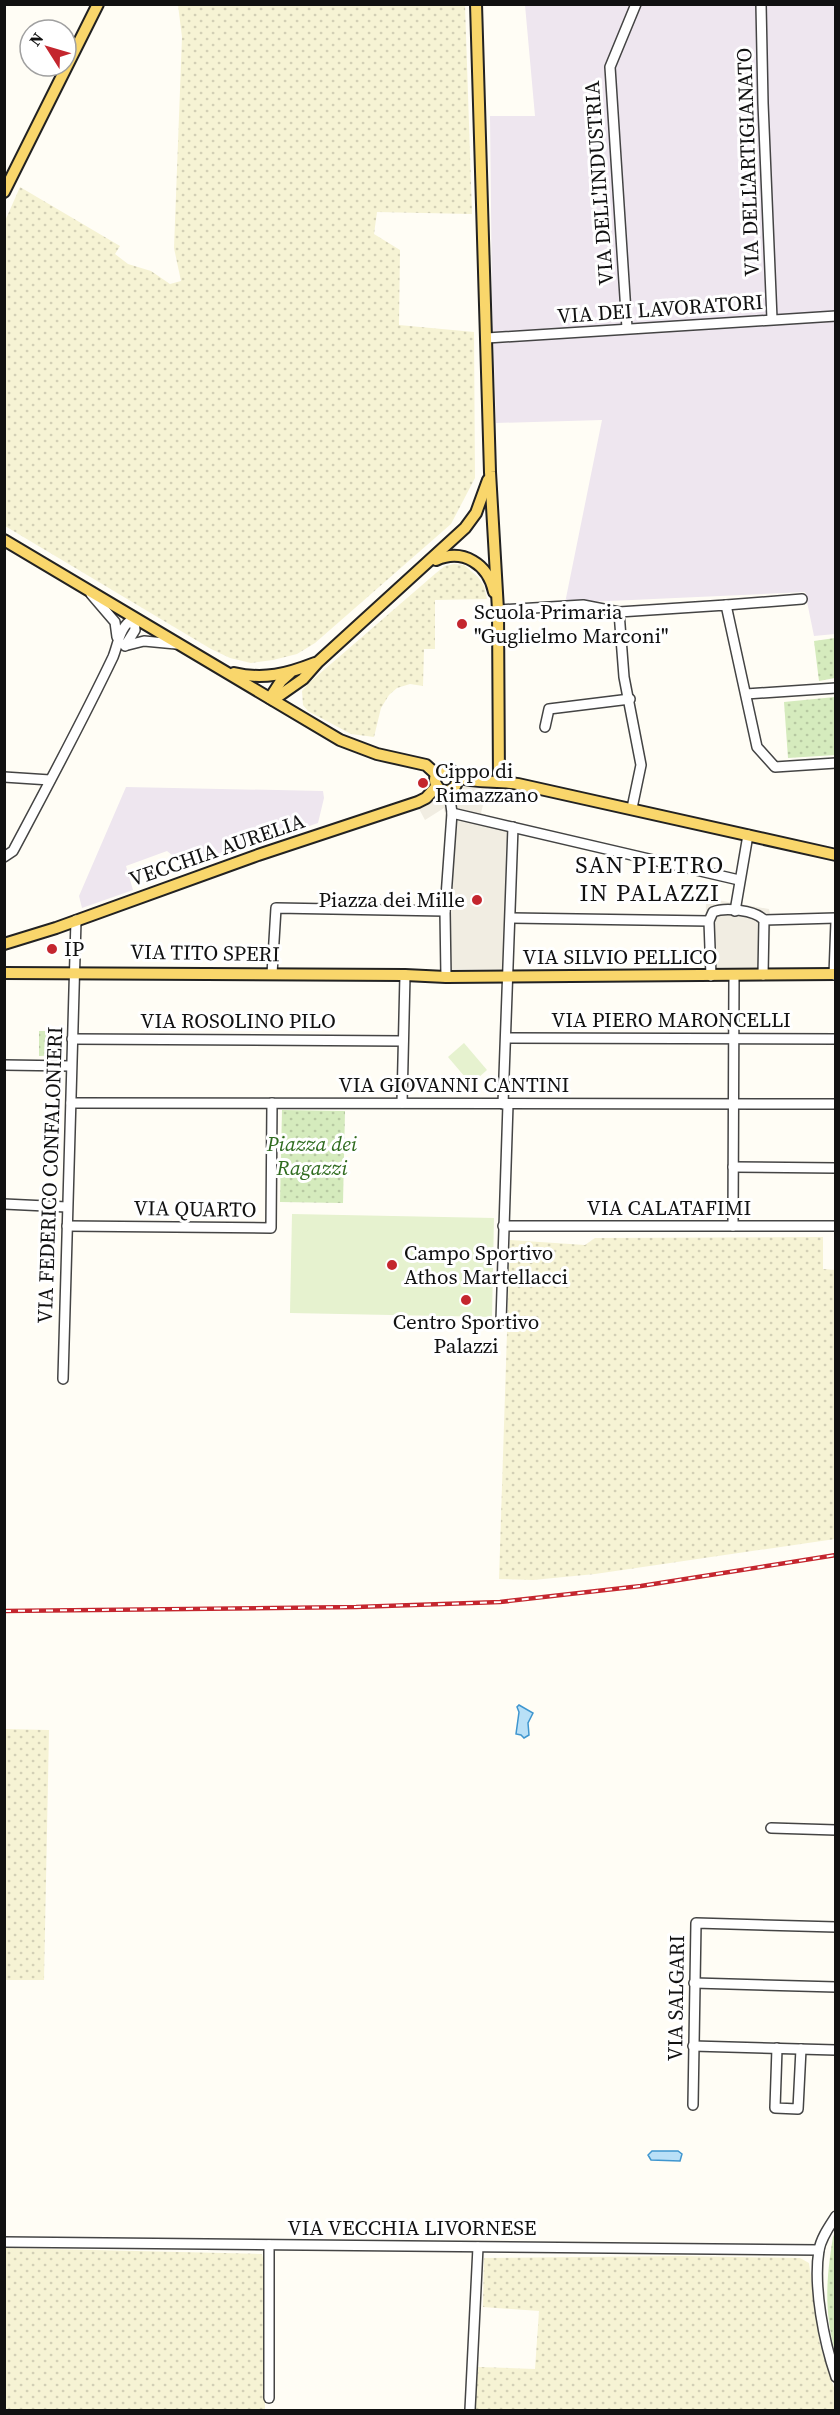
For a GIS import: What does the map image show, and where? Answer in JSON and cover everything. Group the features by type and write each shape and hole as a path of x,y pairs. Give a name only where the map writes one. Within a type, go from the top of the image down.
{"main road":[{"path":"4,192 98,4"},
{"path":"476,4 490,472 498,610 500,781"},
{"path":"272,699 303,679 318,662 465,528 476,513 490,472"},
{"path":"4,540 348,744 376,754 426,765 436,774 437,786 442,790 449,790 456,785 457,777 454,771 448,768 436,774"},
{"path":"428,564 454,554 477,563 493,586 498,610"},
{"path":"223,670 251,677 291,673 318,662"},
{"path":"272,699 281,681 291,673"},
{"path":"457,777 472,781 500,781 632,808 836,855"},
{"name":"VECCHIA AURELIA","path":"4,944 418,802 426,798 437,786"},
{"name":"VIA TITO SPERI","path":"4,972 405,975"},
{"name":"VIA SILVIO PELLICO","path":"405,975 446,977 835,975"}],"street":[{"name":"VIA DELL'INDUSTRIA","path":"627,328 610,68 636,4"},
{"name":"VIA DELL'ARTIGIANATO","path":"761,4 772,319"},
{"name":"VIA DEI LAVORATORI","path":"487,338 836,316"},
{"path":"87,590 115,622 121,644"},
{"path":"498,610 583,606 619,612 802,599"},
{"path":"726,605 757,747 775,767 836,763"},
{"path":"619,612 624,676 630,699 640,765 632,808"},
{"path":"4,857 13,851 121,644 126,622 134,618"},
{"path":"121,644 144,640 181,645"},
{"path":"746,694 836,688"},
{"path":"545,727 549,709 630,699"},
{"path":"4,777 50,780"},
{"path":"446,977 445,910 452,813 449,790"},
{"path":"452,813 739,880"},
{"path":"501,1321 506,1038 513,827"},
{"path":"735,911 748,835"},
{"path":"272,974 276,908 445,910"},
{"path":"711,976 709,921 716,910 758,915 764,920 836,920 835,975"},
{"path":"511,918 709,921"},
{"name":"VIA FEDERICO CONFALONIERI","path":"63,1379 76,920"},
{"path":"763,975 764,920"},
{"path":"402,1102 405,975"},
{"path":"733,1226 734,975"},
{"name":"VIA PIERO MARONCELLI","path":"506,1038 836,1039"},
{"name":"VIA ROSOLINO PILO","path":"72,1039 403,1041"},
{"path":"4,1065 71,1066"},
{"name":"VIA GIOVANNI CANTINI","path":"71,1103 836,1104"},
{"name":"VIA QUARTO","path":"66,1226 271,1228 272,1103"},
{"path":"733,1167 836,1168"},
{"path":"4,1204 67,1207"},
{"name":"VIA CALATAFIMI","path":"503,1226 836,1226"},
{"path":"771,1828 836,1830"},
{"name":"VIA SALGARI","path":"693,2105 696,1923 836,1927"},
{"path":"694,1983 836,1987"},
{"path":"693,2046 836,2050"},
{"path":"777,2048 775,2108 798,2109 801,2049"},
{"path":"836,2216 819,2250 818,2283 822,2318 836,2377"},
{"name":"VIA VECCHIA LIVORNESE","path":"4,2242 819,2250"},
{"path":"269,2245 269,2398"},
{"path":"470,2410 478,2247"}],"shaded area":[{"path":"178,5 465,5 472,214 377,212 374,234 400,250 399,325 474,332 475,478 451,524 315,643 297,654 251,663 230,658 211,649 5,526 5,221 20,187 120,246 115,254 128,264 151,271 170,284 181,281 174,248 182,37"},
{"path":"525,5 835,5 835,634 814,636 805,592 565,603 602,420 496,423 490,116 535,116"},
{"path":"464,565 478,577 484,586 487,599 435,600 435,649 424,649 423,686 410,684 397,688 389,695 381,708 374,737 351,734 308,711 303,705 302,691 310,682 436,573 445,566"},
{"name":"Piazza dei Mille","path":"488,785 481,813 506,821 512,831 505,970 442,969 447,824 444,808 425,820 418,807 435,792 443,797 456,797 461,786"},
{"path":"126,787 323,791 324,798 318,823 200,864 201,846 172,855 167,851 126,866 133,890 82,908 79,896"},
{"path":"706,898 769,909 771,919 768,975 705,980"},
{"path":"823,1237 823,1269 836,1270 835,1539 595,1574 533,1580 499,1579 510,1240 585,1245 595,1238"},
{"path":"5,1729 49,1730 44,1980 5,1980"},
{"path":"5,2248 262,2254 265,2267 265,2410 5,2410"},
{"path":"681,2256 800,2258 809,2263 820,2344 835,2391 835,2410 475,2410 478,2367 535,2369 539,2311 483,2307 484,2258"}],"green space":[{"path":"835,638 835,678 819,681 814,641"},
{"path":"835,697 835,755 788,758 784,702"},
{"path":"39,1031 57,1031 57,1035 64,1035 64,1050 60,1055 39,1056"},
{"path":"464,1043 487,1070 471,1084 448,1057"},
{"name":"Piazza dei Ragazzi","path":"282,1110 345,1111 343,1203 280,1202"},
{"name":"Campo Sportivo Athos Martellacci","path":"292,1214 494,1218 492,1317 290,1313"},
{"path":"835,2232 835,2352 829,2322 827,2294"}],"water":[{"path":"519,1705 533,1713 528,1723 529,1735 524,1738 516,1734"},
{"path":"652,2151 678,2151 682,2154 680,2161 651,2160 648,2155"}],"railway":[{"path":"4,1611 356,1607 500,1602 641,1586 836,1555"}],"place":[{"name":"Scuola Primaria \"Guglielmo Marconi\"","path":"462,624"},
{"name":"Cippo di Rimazzano","path":"423,783"},
{"name":"Piazza dei Mille","path":"477,900"},
{"name":"IP","path":"52,949"},
{"name":"Campo Sportivo Athos Martellacci","path":"392,1265"},
{"name":"Centro Sportivo Palazzi","path":"466,1300"}],"district":[{"name":"SAN PIETRO IN PALAZZI","path":"650,879"}]}
